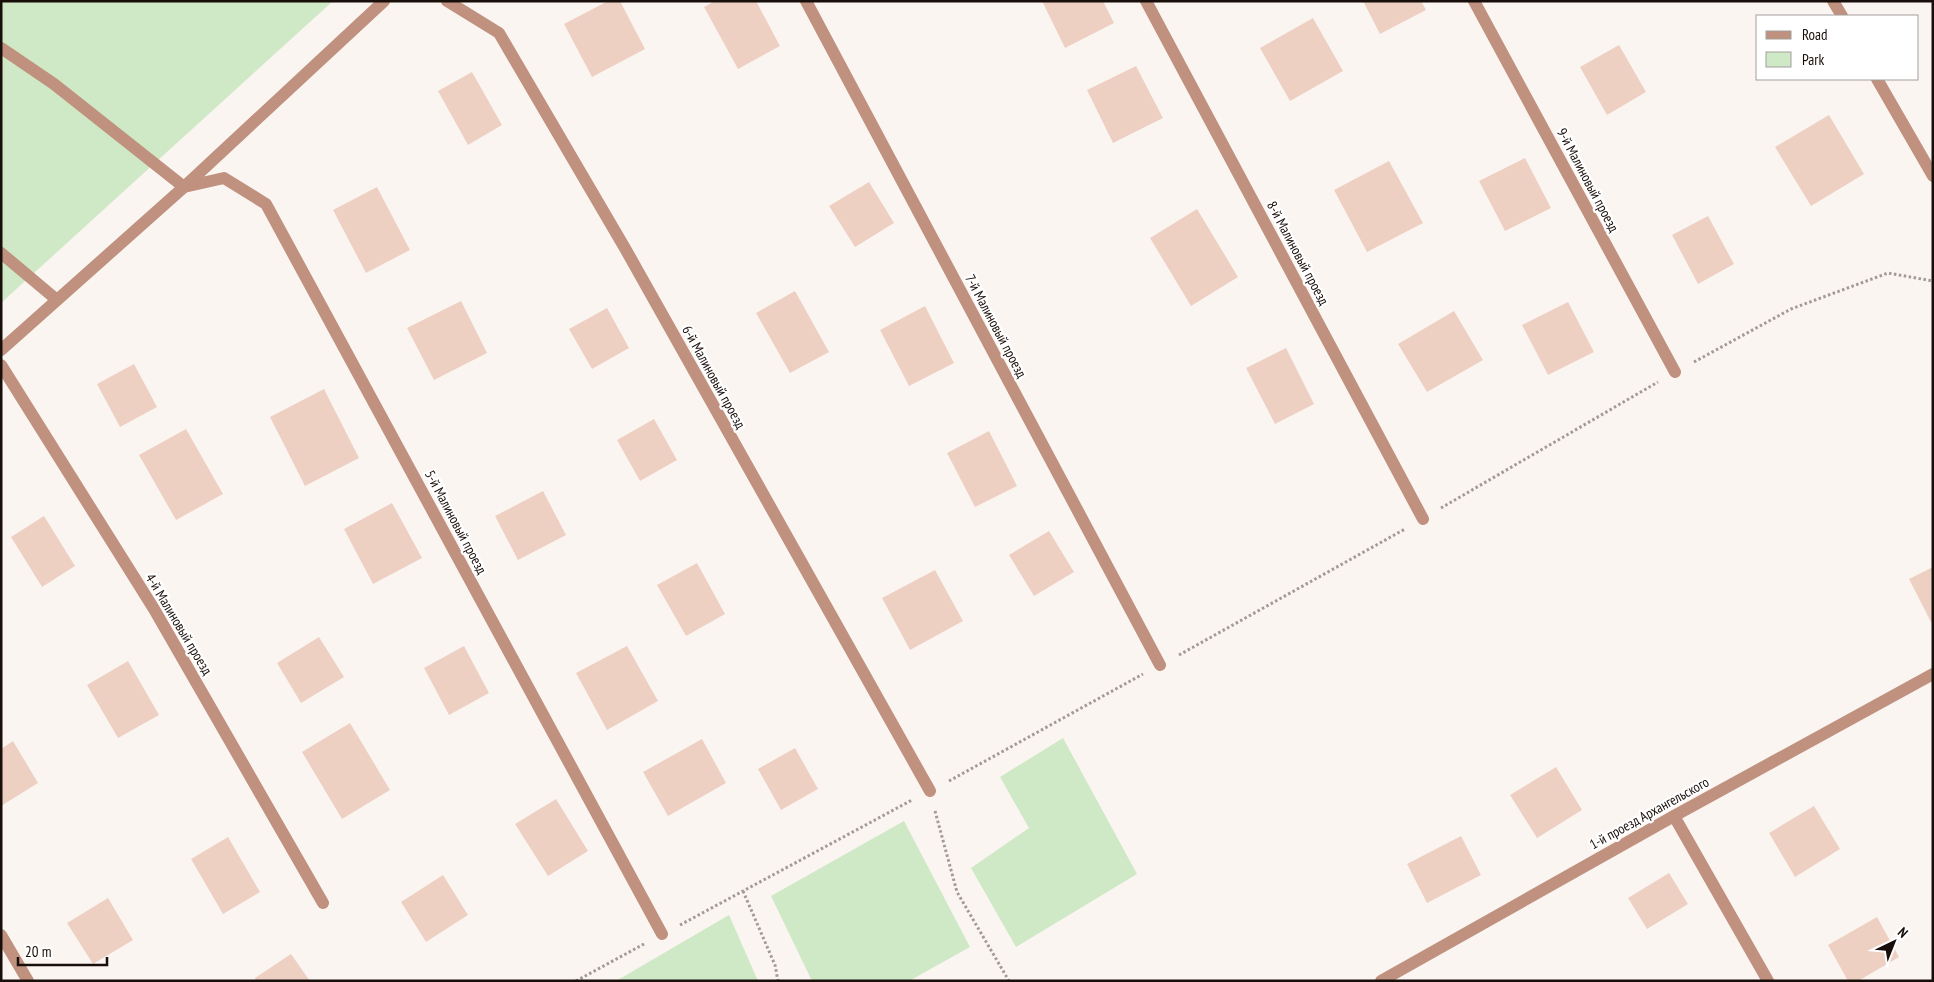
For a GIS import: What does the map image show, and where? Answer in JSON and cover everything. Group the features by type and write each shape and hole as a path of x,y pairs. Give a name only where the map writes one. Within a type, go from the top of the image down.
{"street":[{"path":"1,350 184,187 384,1"},
{"name":"6-й Малиновый проезд","path":"447,1 499,33 630,258 930,791"},
{"name":"7-й Малиновый проезд","path":"806,1 1160,665"},
{"name":"8-й Малиновый проезд","path":"1146,1 1423,518"},
{"name":"9-й Малиновый проезд","path":"1474,1 1676,372"},
{"path":"1833,1 1841,15"},
{"path":"1,48 54,84 184,187"},
{"path":"1879,80 1933,176"},
{"name":"5-й Малиновый проезд","path":"184,187 224,178 266,204 662,934"},
{"path":"1,252 57,300"},
{"name":"4-й Малиновый проезд","path":"1,365 154,609 323,903"},
{"name":"1-й проезд Архангельского","path":"1381,981 1674,816 1933,674"},
{"path":"1674,816 1768,981"},
{"path":"1,936 28,981"}],"path":[{"path":"576,981 1160,665 1423,518 1676,372 1791,309 1888,273 1933,281"},
{"path":"930,791 957,892 1009,981"},
{"path":"743,890 775,965 778,981"}],"green space":[{"path":"1,1 333,1 1,303"},
{"path":"1063,738 1137,874 1016,947 971,868 1029,828 1000,777"},
{"path":"904,821 970,947 909,981 812,981 771,896"},
{"path":"729,915 758,981 616,981"}],"building":[{"path":"608,1 620,1 645,49 592,77 564,24"},
{"path":"715,1 756,1 780,46 738,69 704,7"},
{"path":"1042,1 1103,1 1114,23 1065,48"},
{"path":"1363,1 1421,1 1426,10 1380,34"},
{"path":"1313,18 1343,71 1290,101 1260,48"},
{"path":"1619,45 1646,92 1607,115 1580,67"},
{"path":"1136,66 1163,118 1113,143 1087,90"},
{"path":"472,72 502,125 468,145 438,91"},
{"path":"1829,115 1864,174 1811,206 1775,147"},
{"path":"1525,158 1551,208 1505,231 1479,181"},
{"path":"1389,161 1423,223 1367,252 1334,190"},
{"path":"869,182 894,223 855,247 829,206"},
{"path":"377,187 410,250 366,273 333,210"},
{"path":"1197,209 1238,277 1191,306 1150,238"},
{"path":"1708,216 1734,264 1698,284 1672,235"},
{"path":"795,291 829,352 790,373 756,313"},
{"path":"461,301 487,353 434,380 407,328"},
{"path":"1568,302 1594,352 1548,375 1522,325"},
{"path":"925,306 954,363 909,386 880,330"},
{"path":"607,308 629,348 592,369 569,329"},
{"path":"1454,311 1483,360 1427,392 1398,344"},
{"path":"1286,348 1314,404 1275,424 1246,368"},
{"path":"134,364 157,407 120,427 97,384"},
{"path":"324,389 359,458 305,486 270,417"},
{"path":"654,419 677,460 640,481 617,440"},
{"path":"186,429 223,494 176,520 139,455"},
{"path":"989,431 1017,486 975,507 947,453"},
{"path":"543,491 566,535 518,560 495,516"},
{"path":"392,503 422,558 373,584 344,529"},
{"path":"44,516 75,566 42,587 11,537"},
{"path":"1049,531 1074,572 1034,596 1009,555"},
{"path":"697,563 725,614 686,636 657,585"},
{"path":"1933,567 1933,622 1931,622 1909,579"},
{"path":"935,570 963,621 910,650 882,598"},
{"path":"319,637 344,677 301,703 277,663"},
{"path":"464,646 489,693 449,715 424,668"},
{"path":"627,646 658,701 607,730 576,673"},
{"path":"128,661 159,715 118,738 87,685"},
{"path":"350,723 390,790 342,819 302,752"},
{"path":"702,739 726,783 668,816 643,772"},
{"path":"13,741 38,783 1,806 1,749"},
{"path":"795,748 818,789 781,810 758,769"},
{"path":"1556,767 1582,810 1537,838 1510,795"},
{"path":"556,799 588,851 548,876 515,824"},
{"path":"1814,806 1840,849 1795,877 1769,833"},
{"path":"1461,836 1481,875 1427,903 1407,864"},
{"path":"228,837 260,892 223,914 191,859"},
{"path":"1669,873 1688,904 1647,929 1628,898"},
{"path":"443,875 468,915 426,942 401,902"},
{"path":"108,898 133,940 93,964 67,923"},
{"path":"1877,917 1899,957 1858,981 1848,981 1828,945"},
{"path":"291,954 310,981 256,981 255,978"}]}
